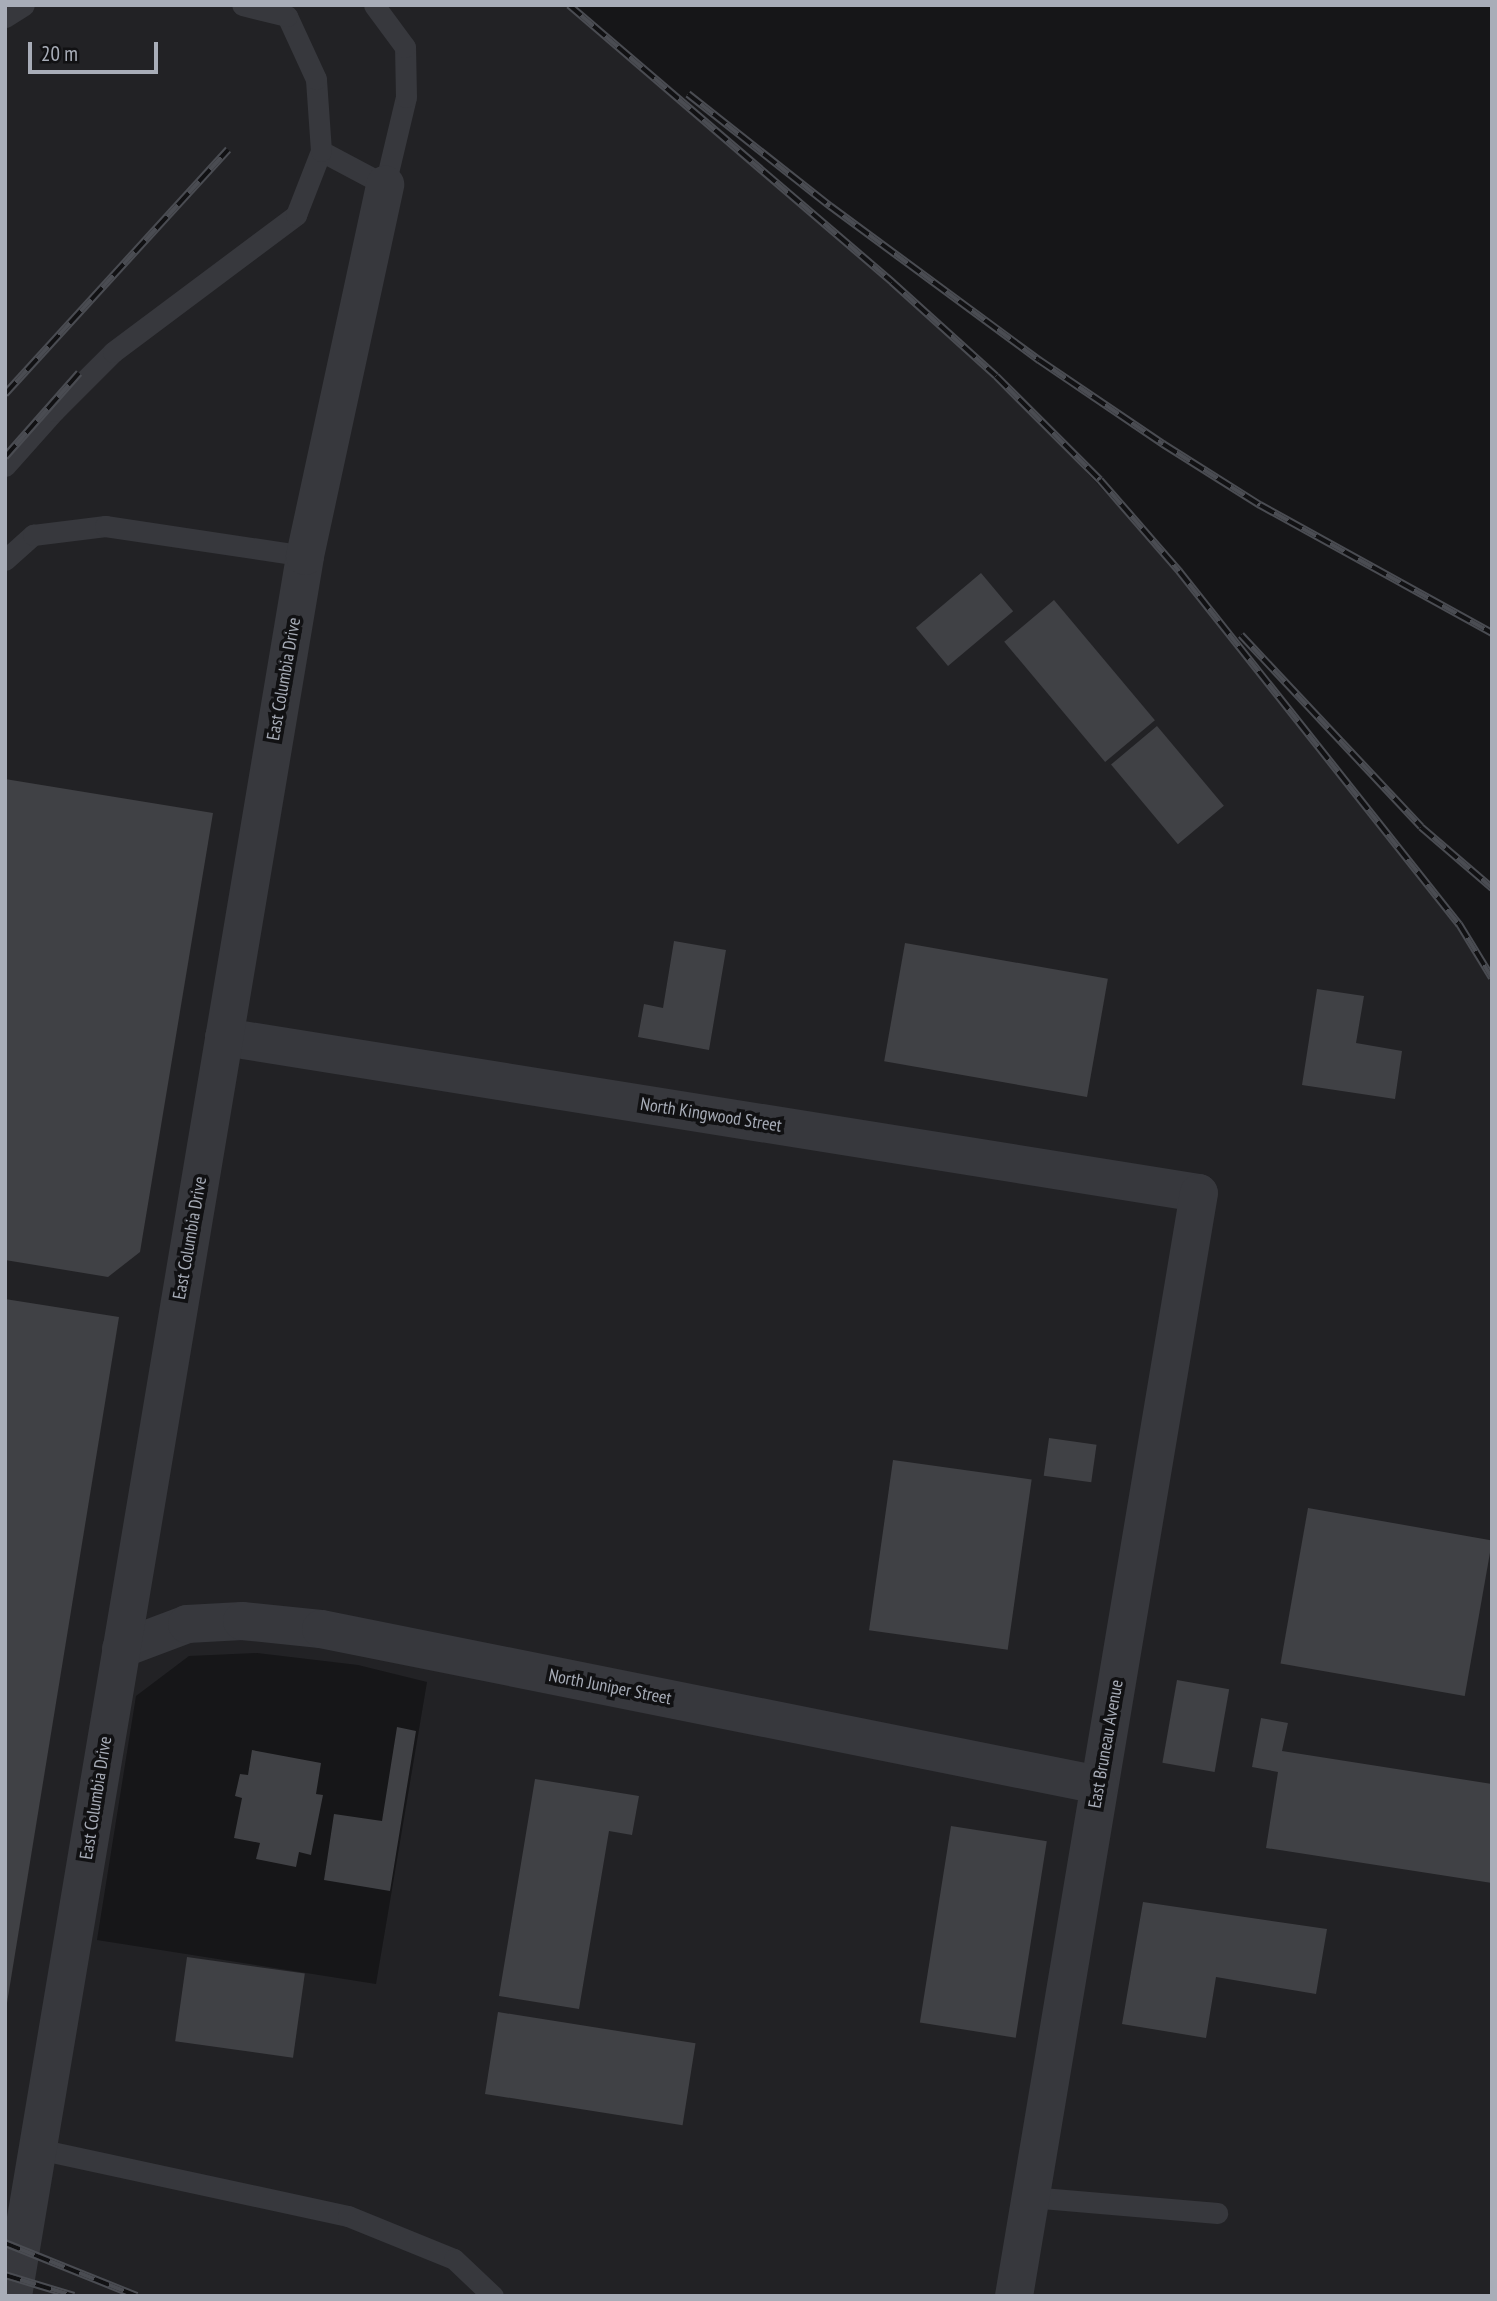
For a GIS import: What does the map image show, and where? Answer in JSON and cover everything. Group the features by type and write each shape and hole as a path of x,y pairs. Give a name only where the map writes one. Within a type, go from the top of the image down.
{"street":[{"name":"East Columbia Drive","path":"13,2296 304,556 385,185"},
{"name":"North Kingwood Street","path":"224,1037 1199,1193"},
{"name":"East Bruneau Avenue","path":"1014,2296 1199,1193"},
{"name":"North Juniper Street","path":"121,1648 187,1624 242,1621 321,1629 1099,1785"}],"lane":[{"path":"5,18 24,5"},
{"path":"5,466 54,411 113,352 296,215 321,150 316,79 287,16 242,5"},
{"path":"321,150 385,185 406,97 405,47 374,5"},
{"path":"5,560 33,535 105,526 304,556"},
{"path":"37,2149 348,2216 454,2259 493,2296"},
{"path":"1030,2197 1217,2213"}],"shaded area":[{"path":"5,5 569,5 892,282 996,376 1179,571 1459,924 1492,978 1492,2296 5,2296","holes":["257,1653 358,1665 427,1682 376,1984 97,1940 136,1696 189,1656"]}],"building":[{"path":"981,573 1013,611 948,666 916,628"},
{"path":"1054,600 1155,720 1105,762 1004,642"},
{"path":"1157,726 1224,806 1178,844 1111,765"},
{"path":"5,779 213,813 140,1252 108,1277 5,1260"},
{"path":"674,941 726,950 709,1050 638,1037 644,1004 663,1008"},
{"path":"905,943 1108,979 1087,1097 884,1061"},
{"path":"1317,989 1364,996 1356,1043 1402,1051 1395,1099 1302,1085"},
{"path":"5,1299 119,1317 7,2003 5,2003"},
{"path":"1049,1438 1097,1445 1091,1482 1044,1476"},
{"path":"893,1460 1032,1479 1008,1650 869,1630"},
{"path":"1308,1508 1492,1540 1465,1696 1281,1664"},
{"path":"1177,1680 1229,1689 1215,1772 1162,1763"},
{"path":"1261,1718 1288,1723 1282,1751 1492,1784 1492,1883 1266,1848 1278,1772 1252,1767"},
{"path":"397,1727 416,1731 390,1891 324,1880 334,1814 382,1821"},
{"path":"252,1750 321,1763 316,1794 323,1795 311,1855 299,1852 296,1867 256,1859 260,1843 234,1838 242,1798 235,1796 240,1774 248,1775"},
{"path":"535,1779 639,1796 632,1835 609,1831 579,2009 499,1996"},
{"path":"951,1826 1047,1841 1016,2038 920,2023"},
{"path":"1143,1902 1327,1929 1316,1994 1216,1977 1206,2038 1122,2024"},
{"path":"187,1957 305,1974 293,2058 175,2041"},
{"path":"498,2012 696,2043 683,2125 485,2094"}],"railway":[{"path":"569,5 892,282 996,376 1100,480 1179,571 1459,924 1492,978"},
{"path":"688,94 830,206 1039,360 1163,444 1260,505 1492,633"},
{"path":"5,394 228,150"},
{"path":"5,457 79,373"},
{"path":"1241,635 1421,827 1492,888"},
{"path":"5,2243 137,2296"},
{"path":"5,2275 74,2296"}]}
